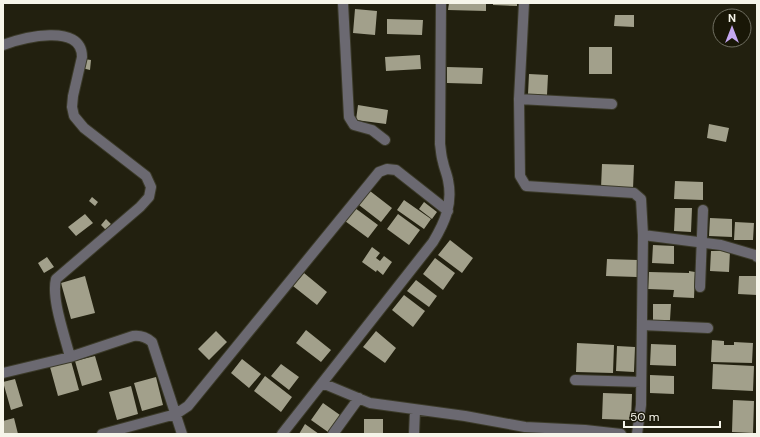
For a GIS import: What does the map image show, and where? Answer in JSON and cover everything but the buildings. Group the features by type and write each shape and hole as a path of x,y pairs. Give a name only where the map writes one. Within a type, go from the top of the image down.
{"street":[{"path":"343,3 350,117 354,125 372,130 385,140"},
{"path":"282,434 433,242 448,211 450,197 448,180 440,144 440,3"},
{"path":"524,3 519,99 520,176 526,186 634,193 641,200 643,235 641,404 637,434"},
{"path":"3,45 39,36 56,35 69,37 76,41 82,52 82,57 73,96 72,107 74,116 84,128 146,176 151,187 149,197 140,207 56,279 54,285 56,300 70,357"},
{"path":"519,99 612,104"},
{"path":"102,434 176,414 188,406 380,172 387,169 396,170 448,211"},
{"path":"700,287 703,210"},
{"path":"643,235 721,245 755,255 757,257"},
{"path":"642,325 708,328"},
{"path":"3,373 70,357 133,336 148,338 152,342 182,434"},
{"path":"575,380 641,382"},
{"path":"322,383 370,403 465,416 525,430 621,434"},
{"path":"333,434 359,398"},
{"path":"414,434 415,410"}]}
